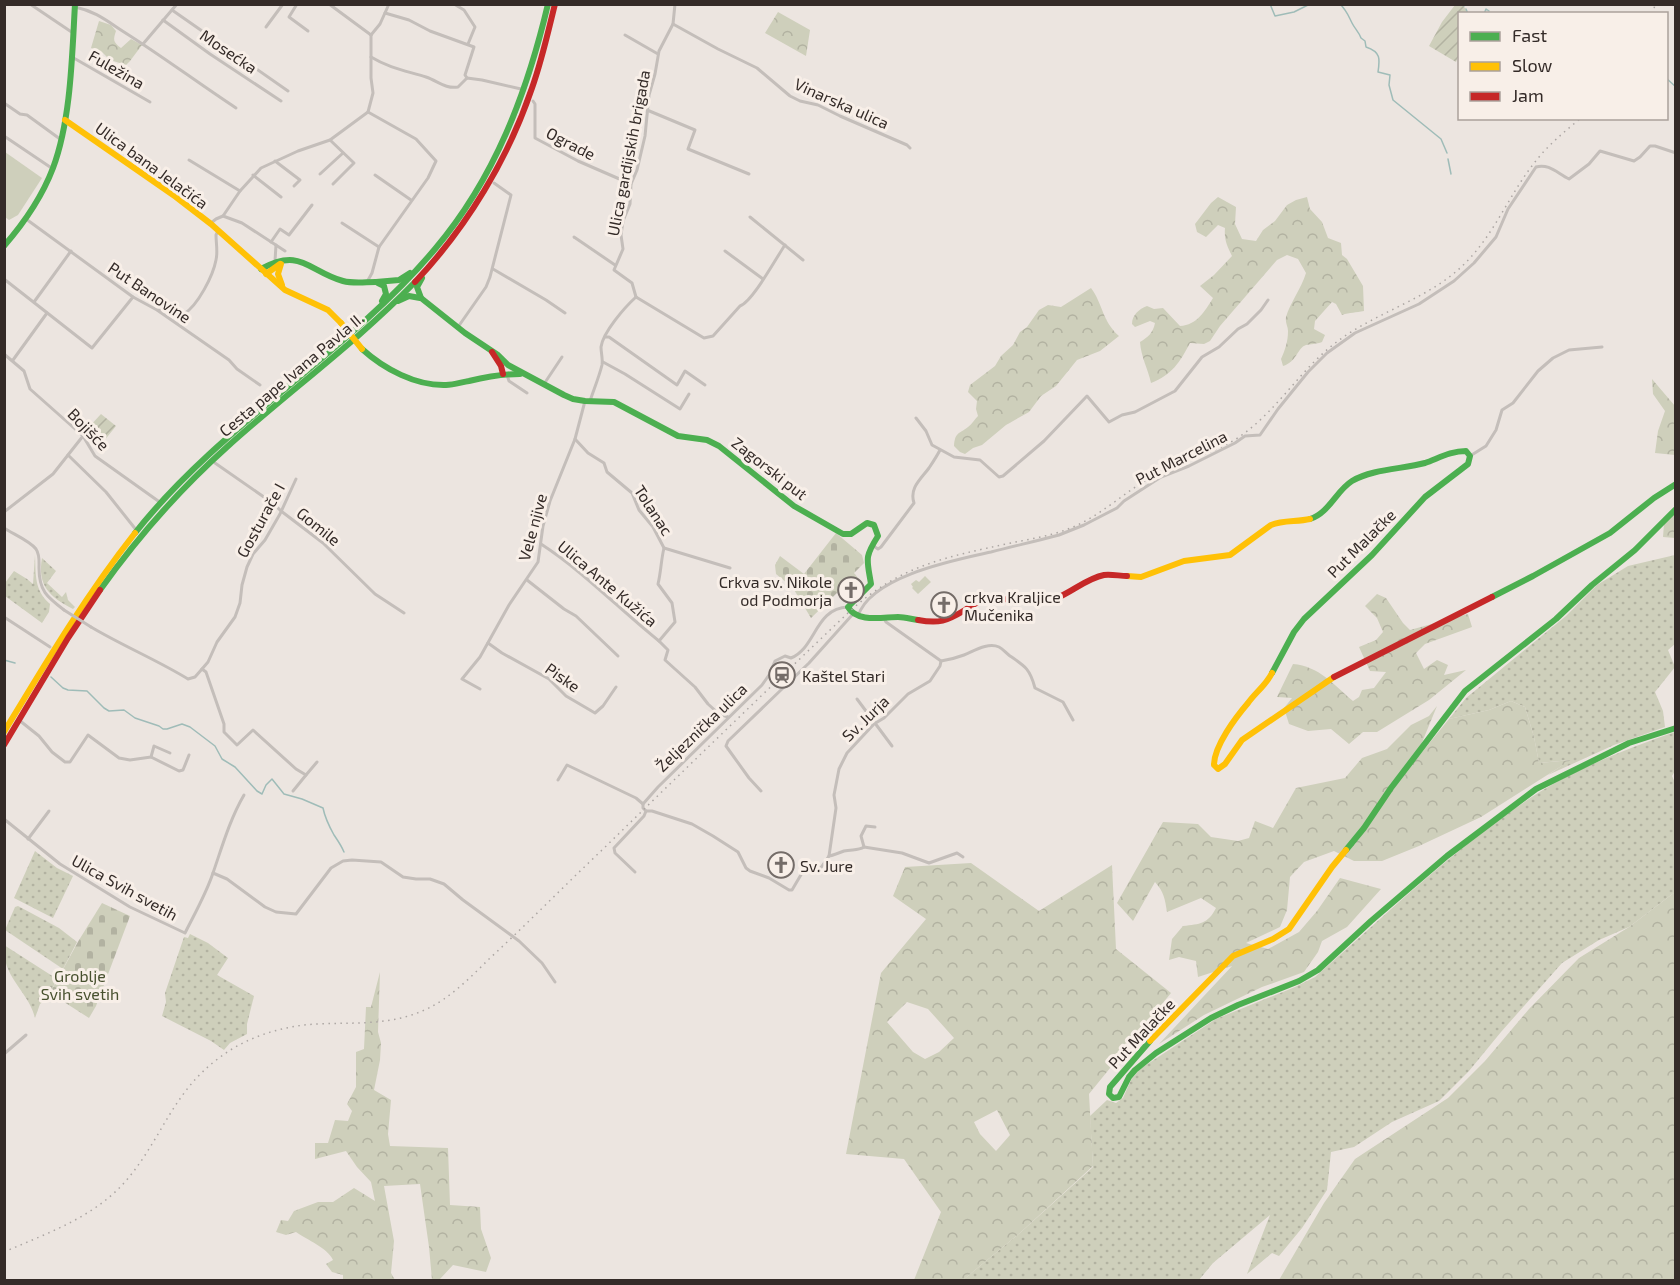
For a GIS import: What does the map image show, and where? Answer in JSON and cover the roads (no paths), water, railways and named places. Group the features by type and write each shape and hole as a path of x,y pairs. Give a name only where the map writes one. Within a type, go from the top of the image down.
{"main road":[{"name":"Cesta pape Ivana Pavla II.","path":"4,745 90,604 167,506 221,451 394,303 425,266 470,202 504,142 531,73 548,4"},
{"name":"Cesta pape Ivana Pavla II.","path":"4,732 81,606 110,565 161,503 228,436 442,251 483,194 527,106 537,78 555,4"},
{"path":"4,246 26,219 46,186 53,169 65,120 75,6"},
{"name":"Ulica bana Jelačića","path":"65,120 211,224"},
{"path":"211,224 285,290 328,310 362,349 384,366 422,381 447,385 507,373 523,374"},
{"path":"263,271 278,262 298,259 320,272 341,280 376,282 402,279 425,266"},
{"path":"278,262 279,279 285,290"},
{"path":"394,303 409,296 421,298 417,287 425,266"},
{"path":"373,313 386,294 384,286 376,282"},
{"name":"Zagorski put","path":"421,298 523,374 573,399 614,402 678,436 707,440 719,446 794,506 843,534 851,534 862,524 872,524 876,527 878,536 867,558 871,584 848,607"},
{"path":"490,350 507,373"},
{"path":"507,373 508,365"},
{"path":"848,607 855,615 902,617 933,623 950,618 971,605 985,600 1025,602 1058,598 1105,574 1141,577 1184,561 1230,555 1271,525 1316,517 1348,483 1360,477 1463,450 1470,456"},
{"name":"Put Malačke","path":"1470,456 1468,464 1425,497 1372,555 1304,619 1294,632 1269,679 1248,702 1227,732 1214,758 1215,767 1220,769 1225,765 1233,749 1242,740 1326,681 1533,576 1603,537 1676,484"},
{"name":"Put Malačke","path":"1676,509 1635,550 1592,585 1556,619 1465,691 1391,788 1364,828 1332,867 1289,929 1273,939 1233,956 1223,965 1138,1052 1110,1087 1109,1094 1113,1098 1119,1097 1129,1077 1142,1063 1211,1018 1299,981 1318,970 1447,856 1536,789 1629,744 1676,728"}],"street":[{"path":"30,4 73,33"},
{"path":"143,44 177,4"},
{"path":"266,27 283,4"},
{"path":"297,4 289,17 308,32"},
{"path":"329,4 371,35"},
{"path":"223,216 240,191 261,168 298,151 330,140 368,112 373,93 371,35 380,24 389,4"},
{"path":"454,4 464,10 475,27 468,44"},
{"name":"Ulica gardijskih brigada","path":"615,265 623,249 621,235 623,221 630,204 631,184 637,170 645,136 649,95 658,54 673,24 675,4"},
{"path":"75,6 88,10 143,44 236,108"},
{"path":"172,10 288,91"},
{"path":"371,57 387,66 427,77 443,86 458,87 466,78 474,47 386,13"},
{"name":"Mosećka","path":"163,20 281,101"},
{"name":"Vinarska ulica","path":"673,24 757,68 790,96 818,105 910,148"},
{"path":"625,35 658,54"},
{"name":"Fuležina","path":"72,57 150,102"},
{"path":"466,78 521,89"},
{"name":"Ograde","path":"533,101 535,104 535,138 578,161 631,184"},
{"path":"4,103 20,114 27,115 61,140"},
{"path":"647,110 695,130 688,149 749,174"},
{"path":"367,282 372,273 379,247 428,178 436,160 416,139 368,112"},
{"path":"4,136 53,169"},
{"path":"330,140 354,163 333,183"},
{"name":"Put Marcelina","path":"761,791 726,746 728,741 880,590 917,570 1072,530 1117,508 1161,477 1208,457 1245,436 1260,435 1302,379 1327,353 1355,333 1419,303 1454,281 1474,262 1496,237 1508,209 1536,167 1549,167 1569,179 1590,164 1600,151 1634,160 1650,146 1676,153"},
{"path":"320,174 343,153"},
{"path":"189,160 240,191"},
{"path":"275,161 300,180 294,186"},
{"path":"254,175 281,197"},
{"path":"375,175 411,200"},
{"path":"458,327 486,287 494,269 512,195 494,183"},
{"path":"271,242 280,229 289,235 312,205"},
{"name":"Ulica bana Jelačića","path":"211,224 223,216 242,223 285,251"},
{"path":"750,216 803,260"},
{"name":"Put Banovine","path":"26,219 133,297 157,310 229,360 237,369 260,385"},
{"path":"342,223 379,247"},
{"path":"157,310 184,314 194,304 216,262 218,231"},
{"path":"574,237 615,265 614,270 632,284 636,297 704,338 713,336 740,306 745,304 785,245"},
{"path":"276,245 278,262"},
{"path":"725,250 763,279"},
{"path":"34,303 71,251"},
{"path":"494,269 565,313"},
{"path":"4,279 92,348 133,297"},
{"path":"636,297 629,303 605,337 609,337 677,385 685,371 705,385"},
{"path":"916,418 926,430 932,445 954,457 980,460 999,477 1003,476 1044,441 1087,396 1108,422 1135,412 1175,391 1202,357 1219,347 1238,329 1247,324 1268,300"},
{"path":"13,360 47,313"},
{"name":"Vele njive","path":"480,689 462,679 480,657 509,605 538,562 543,526 550,501 603,362 601,349 605,337"},
{"path":"1470,456 1486,446 1496,430 1502,410 1513,403 1538,371 1553,358 1569,350 1602,347"},
{"name":"Bojišće","path":"4,354 24,370 30,389 83,436 95,456 161,503"},
{"path":"544,384 562,357"},
{"path":"603,362 680,409 689,394"},
{"path":"507,373 509,381 527,393"},
{"path":"4,513 53,474 83,436"},
{"name":"Tolanac","path":"575,439 588,453 604,463 606,472 632,493 639,510 653,527 664,548 730,568"},
{"path":"873,545 878,549 881,547 914,503 911,496 917,481 929,469 940,450"},
{"path":"68,455 106,492 137,531"},
{"name":"Gomile","path":"214,463 274,504 323,543 375,594 404,613"},
{"name":"Gosturače I","path":"202,669 208,662 217,642 235,617 247,567 253,554 265,540 296,480"},
{"path":"4,528 37,550 42,590 48,598 120,644 188,679 195,677 202,669 206,672 218,706 224,732 237,745 253,730 306,776"},
{"path":"4,537 9,531"},
{"name":"Ulica Ante Kužića","path":"541,544 566,560 659,641"},
{"path":"664,548 658,584 672,603 675,622 659,641 668,650 666,660 708,704 719,714 728,718"},
{"path":"526,580 576,616 618,656"},
{"name":"Željeznička ulica","path":"643,804 766,680 778,658 796,656 807,646 813,633 826,617 839,608 848,607"},
{"path":"4,617 50,647"},
{"path":"884,618 886,622 941,662 991,645 1000,647 1022,663 1032,676 1035,688 1062,702 1073,720"},
{"name":"Piske","path":"488,643 549,679 566,696 595,713 603,706 616,687"},
{"name":"Sv. Jurja","path":"829,856 836,808 834,795 839,769 847,753 874,724 908,694 930,681 941,662"},
{"path":"857,699 892,746"},
{"path":"19,720 65,762 70,762 88,735 119,758 130,760 151,757 179,771 183,770 189,755"},
{"path":"151,757 154,746 170,753"},
{"path":"292,791 317,762"},
{"path":"558,780 567,765 636,798 643,804 646,811"},
{"name":"Ulica Svih svetih","path":"4,819 60,864 130,907 184,933 200,905 223,841 244,795"},
{"path":"28,839 49,811"},
{"path":"646,811 692,824 738,852 750,871 769,878 789,890 794,887 802,873 820,869 829,856 864,847 902,853 929,863 957,853 963,856"},
{"path":"635,872 615,853 614,848 646,811"},
{"path":"864,847 861,836 866,826 875,827"},
{"path":"213,873 227,879 265,907 276,912 296,914 331,868 343,861 381,862 403,877 430,879 444,884 514,936 542,963 555,982"},
{"path":"4,1054 26,1035"}],"waterway":[{"path":"1270,4 1275,16 1294,12 1310,4"},
{"path":"1340,4 1365,41 1366,47 1377,54 1378,72 1390,75 1389,85 1393,100 1441,139 1447,153"},
{"path":"1485,12 1486,9 1489,11"},
{"path":"1668,80 1676,87"},
{"path":"1448,159 1451,174"},
{"path":"4,660 15,663"},
{"path":"51,677 68,690 87,691 109,711 124,710 135,718 163,729 182,724 190,727 215,746 222,759 235,767 257,791 262,794 272,779 284,794 323,808 329,825 344,852"}],"railway":[{"path":"1653,12 1655,4"},
{"path":"4,1252 72,1222 117,1190 141,1161 191,1085 219,1058 241,1044 290,1027 398,1019 429,1008 450,995 869,595 906,573 925,565 1047,535 1080,524 1142,482 1216,450 1250,429 1334,344 1368,322 1440,284 1471,257 1540,156 1579,120"}],"place":[{"name":"Crkva sv. Nikole od Podmorja","path":"851,590"},
{"name":"crkva Kraljice Mučenika","path":"944,605"},
{"name":"Kaštel Stari","path":"782,675"},
{"name":"Sv. Jure","path":"781,865"}],"park label":[{"name":"Groblje Svih svetih","path":"80,984"}]}
